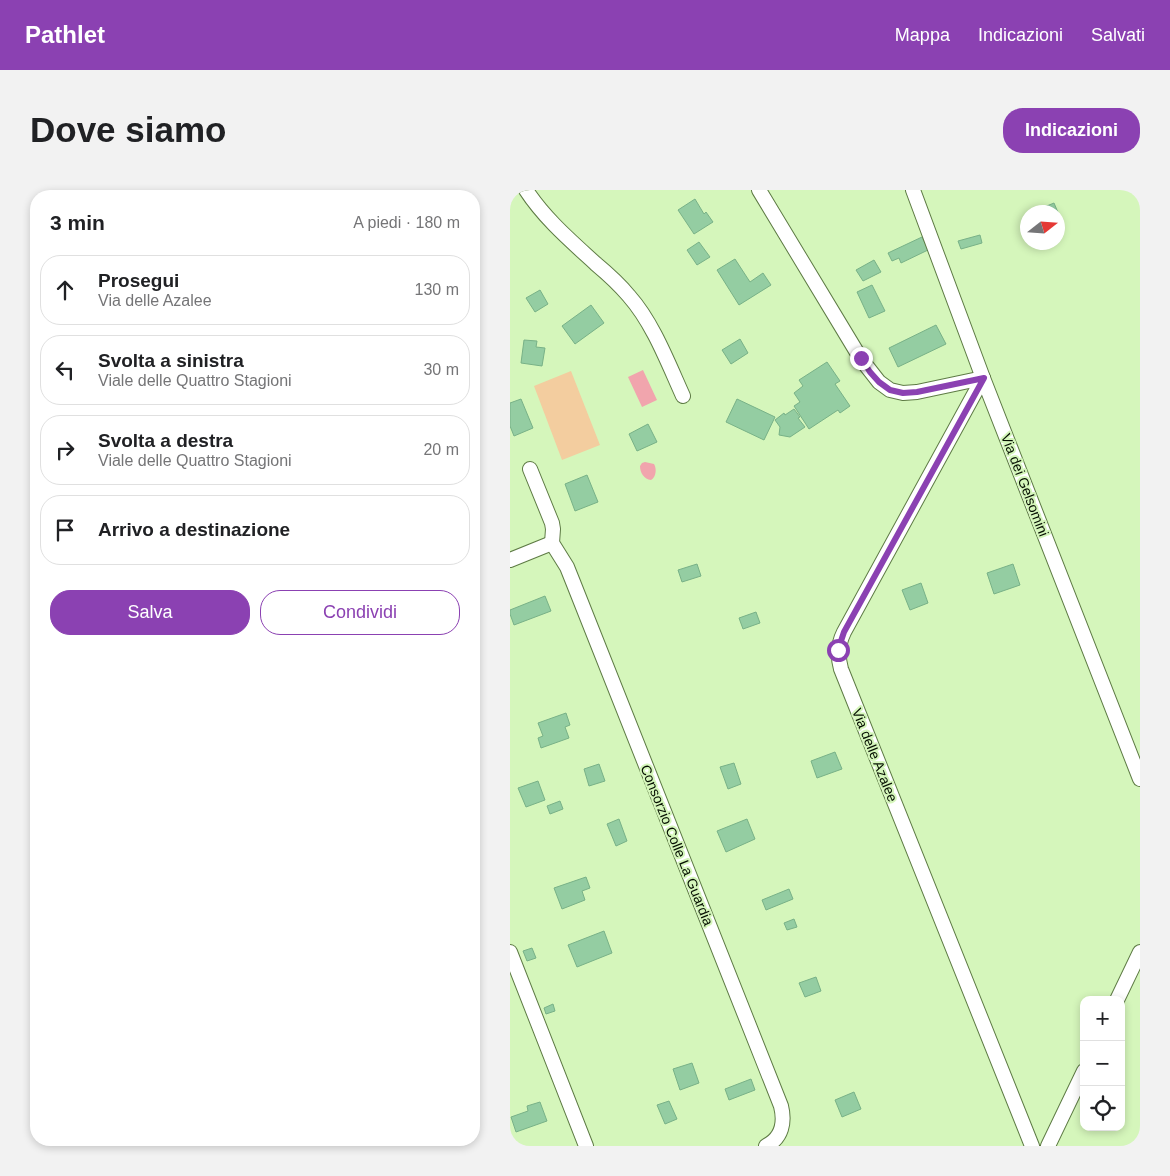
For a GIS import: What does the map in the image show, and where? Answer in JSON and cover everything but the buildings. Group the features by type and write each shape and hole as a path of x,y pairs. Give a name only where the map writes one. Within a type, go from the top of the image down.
{"street":[{"path":"526,190 539,209 556,227 618,284 634,302 650,326 684,396"},
{"path":"759,190 861,358 879,382 890,390 910,393 984,378"},
{"name":"Via dei Gelsomini","path":"913,190 1140,779"},
{"name":"Via delle Azalee","path":"984,378 844,632 838,657 840,669 1032,1146"},
{"name":"Consorzio Colle La Guardia","path":"530,469 552,523 552,543 567,567 781,1106 783,1118 781,1130 774,1141 766,1146"},
{"path":"510,560 552,543"},
{"path":"510,952 586,1146"},
{"path":"1119,996 1140,952"},
{"path":"1048,1146 1080,1079"}],"shaded area":[{"path":"643,370 657,400 642,407 628,377"},
{"path":"571,371 600,445 562,460 534,386"},
{"path":"645,462 655,466 655,475 651,480 644,477 641,471 640,466"}],"route":[{"path":"838,650 844,632 984,378 917,392 896,392 879,382 861,358"}]}
